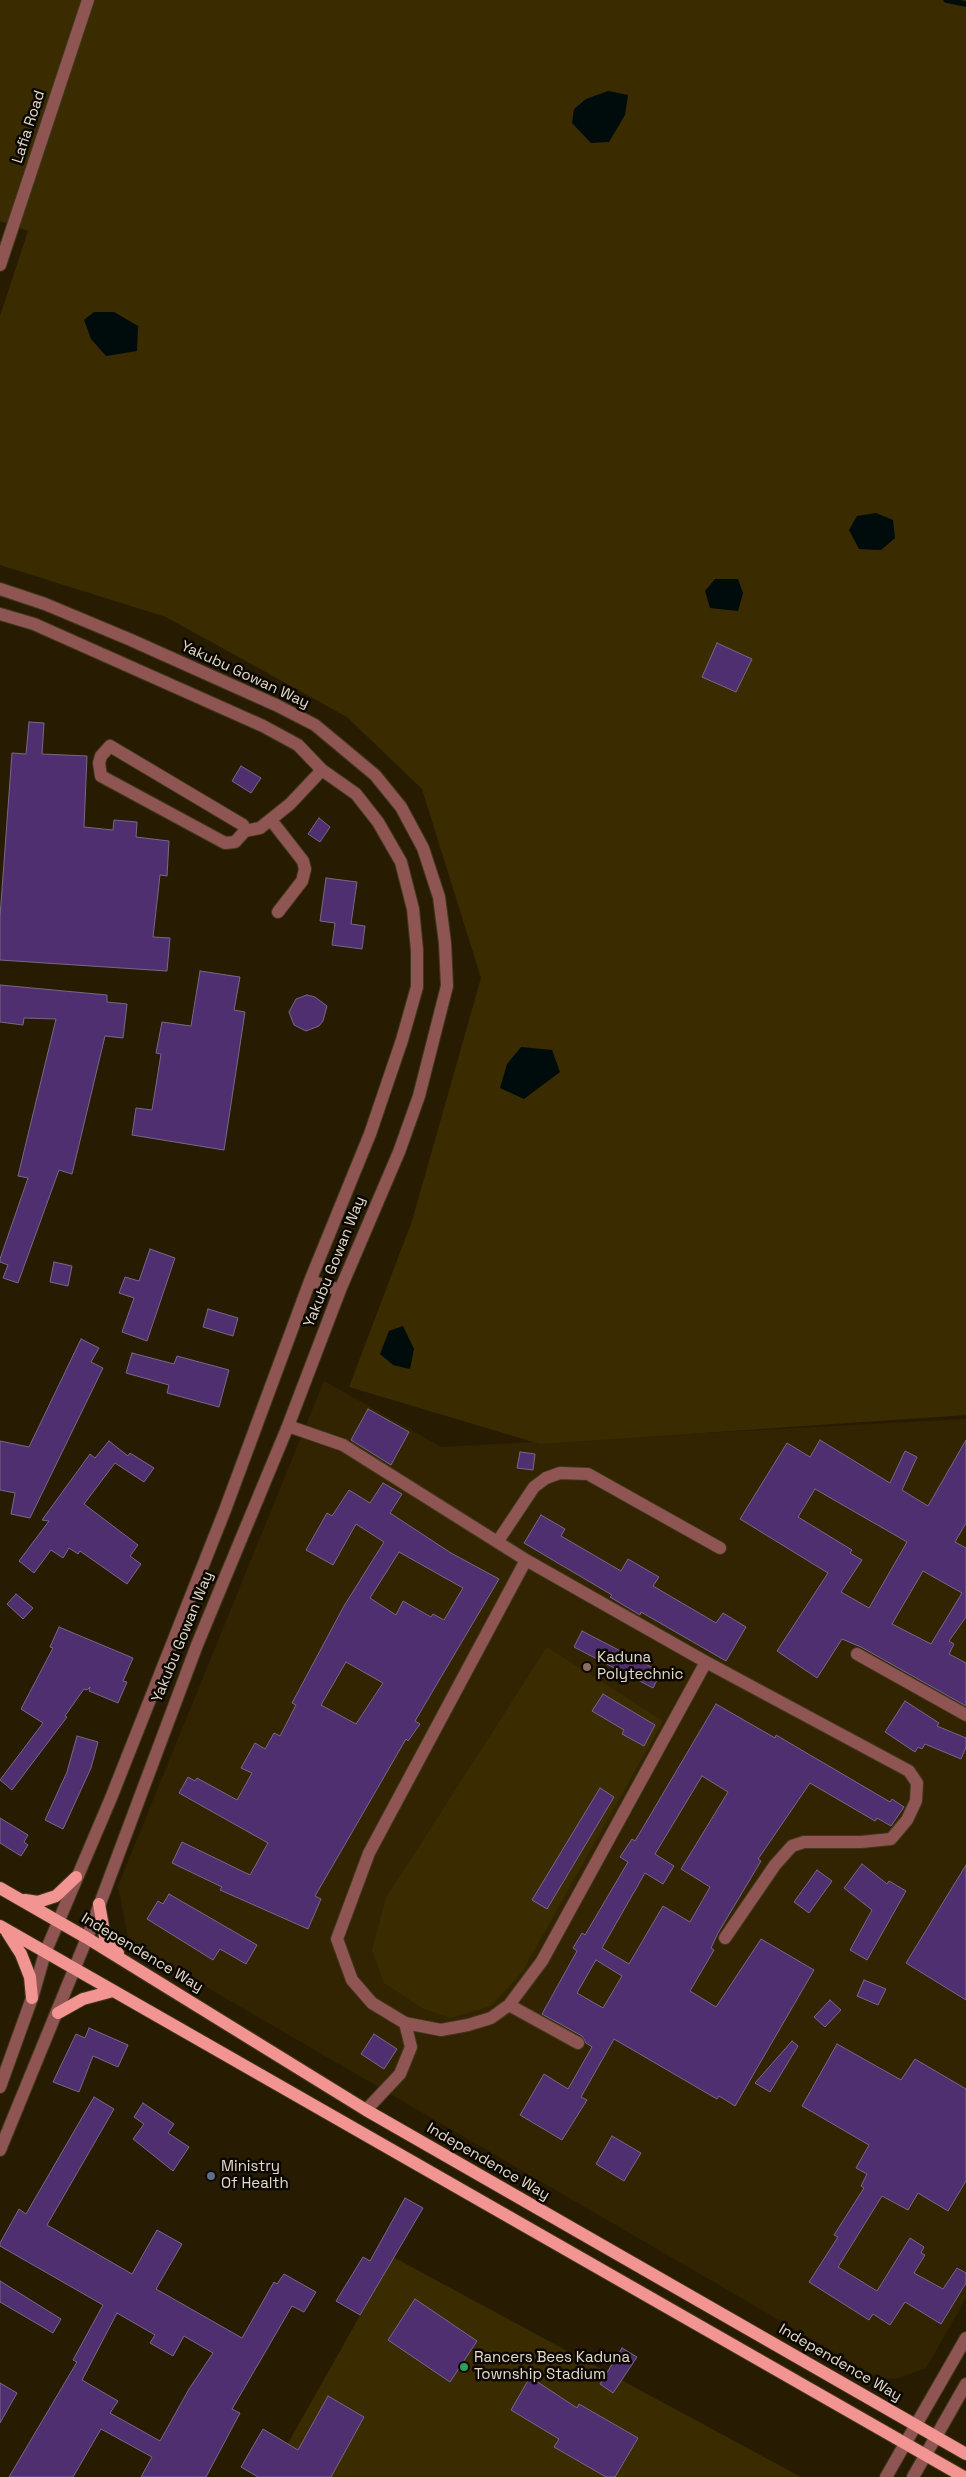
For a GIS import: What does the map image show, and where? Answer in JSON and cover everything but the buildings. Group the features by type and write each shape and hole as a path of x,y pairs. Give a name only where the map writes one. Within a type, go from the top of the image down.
{"main road":[{"path":"20,1900 38,1902 56,1896 76,1878"},
{"name":"Independence Way","path":"0,1888 87,1938 366,2110 966,2454"},
{"path":"99,1904 105,1937 124,1961"},
{"path":"2,1927 964,2477"},
{"path":"2,1927 21,1954 30,1977 32,1998"},
{"path":"58,2013 83,1999 113,1991"}],"street":[{"name":"Lafia Road","path":"0,265 88,0"},
{"name":"Yakubu Gowan Way","path":"0,589 45,604 207,673 276,705 315,725 375,775 400,807 423,848 439,897 445,943 447,986 419,1096 399,1152 340,1290 288,1426 197,1645 58,2013 0,2150"},
{"name":"Yakubu Gowan Way","path":"0,614 34,624 263,726 298,745 322,770 356,794 378,822 400,862 413,909 417,950 417,987 402,1040 370,1134 310,1281 224,1510 111,1798 45,1953 32,1998 0,2087"},
{"path":"245,831 243,825 110,746 101,756 99,763 101,776 224,843 235,842 245,831 260,828 290,804 322,770"},
{"path":"270,820 303,861 305,868 302,881 278,912"},
{"path":"310,1281 340,1290"},
{"path":"288,1426 343,1445 526,1560 706,1662 896,1762 909,1771 917,1783 916,1800 907,1820 890,1839 860,1842 804,1842 792,1846 775,1865 725,1938"},
{"path":"498,1541 534,1487 546,1478 560,1473 588,1474 720,1548"},
{"path":"526,1560 369,1853 337,1939 352,1980 372,2003 405,2023 441,2030 468,2026 491,2018 509,2004 542,1961 706,1662"},
{"path":"857,1654 966,1715"},
{"path":"509,2004 578,2043"},
{"path":"366,2110 400,2074 411,2047 405,2023"},
{"path":"886,2477 966,2338"},
{"path":"913,2477 966,2384"}],"shaded area":[{"path":"0,0 966,0 966,1415 540,1444 349,1387 412,1221 481,978 422,789 347,717 166,617 0,565 0,316 28,231 0,221"},
{"path":"608,91 628,95 625,115 609,142 591,143 572,123 574,109 586,99"},
{"path":"94,312 114,312 138,326 137,351 106,356 91,339 84,320"},
{"path":"876,513 893,520 895,538 881,550 859,549 849,530 857,516"},
{"path":"715,579 738,579 743,593 738,611 710,608 705,591"},
{"path":"521,1047 552,1050 560,1072 524,1099 500,1088 507,1064"},
{"path":"403,1326 414,1349 410,1369 393,1365 380,1354 389,1331"},
{"name":"Kaduna Polytechnic","path":"324,1381 441,1447 966,1419 966,2298 926,2368 896,2379 879,2378 129,1942 118,1886"},
{"path":"547,1647 663,1721 522,1972 491,2006 450,2018 422,2008 384,1983 372,1950 386,1898"},
{"name":"Rancers Bees Kaduna Township Stadium","path":"393,2257 801,2477 269,2477"}],"waterway":[{"path":"946,0 966,4"}],"place":[{"name":"Kaduna Polytechnic","path":"587,1667"},
{"name":"Ministry Of Health","path":"211,2176"},
{"name":"Rancers Bees Kaduna Township Stadium","path":"464,2367"}]}
